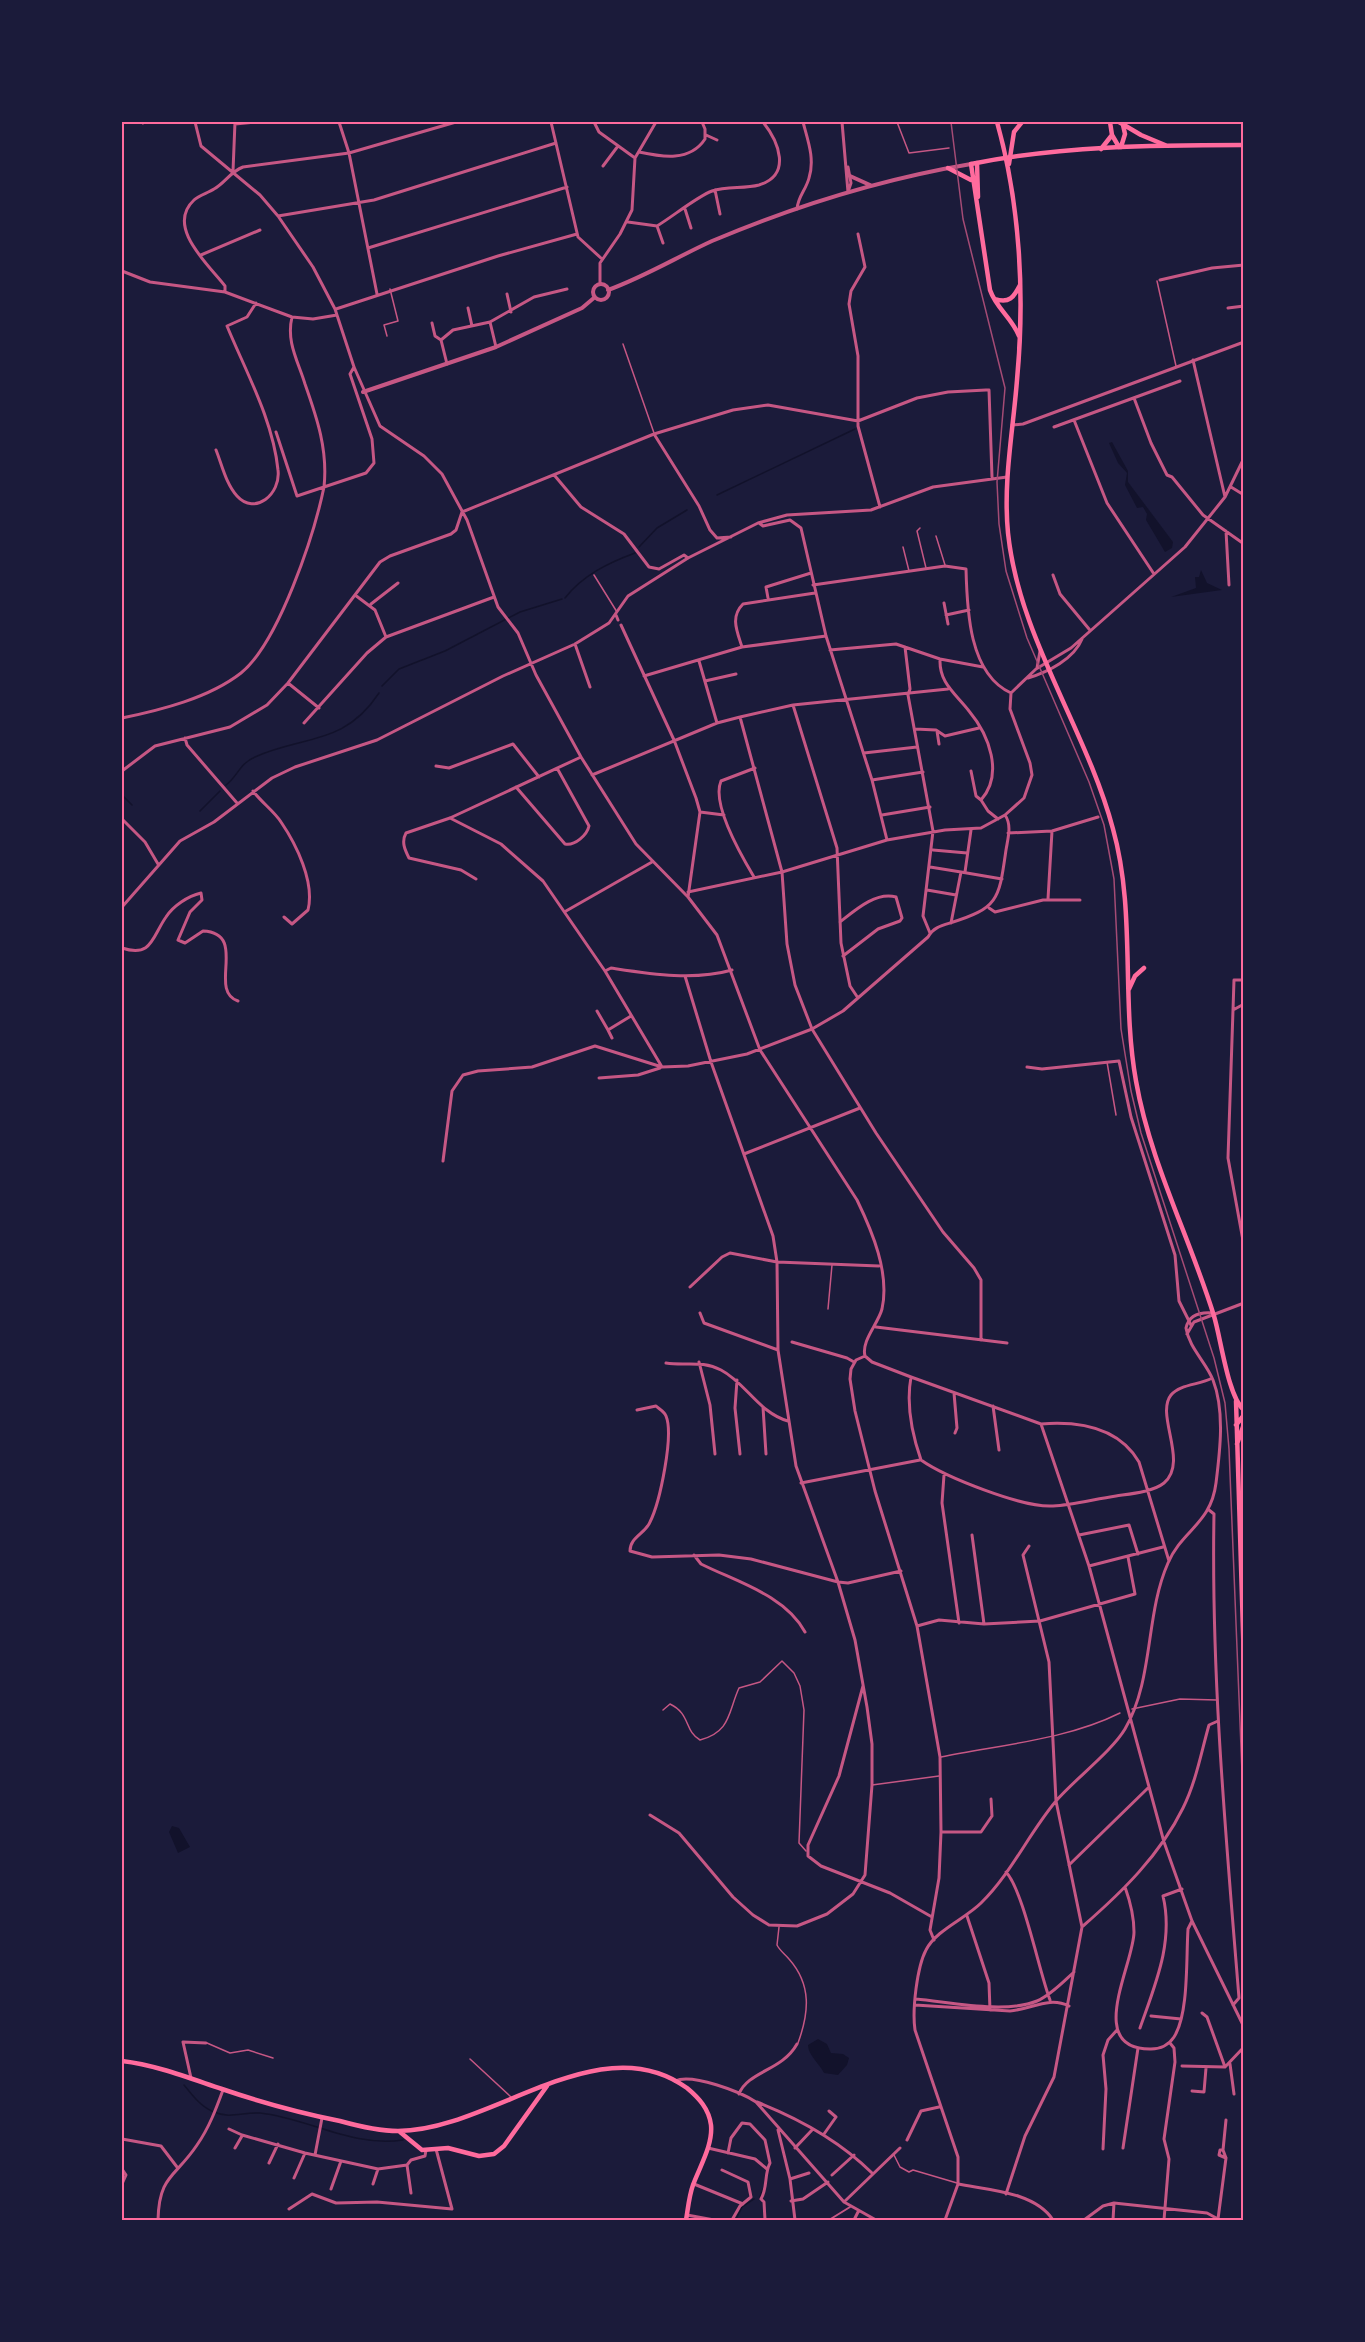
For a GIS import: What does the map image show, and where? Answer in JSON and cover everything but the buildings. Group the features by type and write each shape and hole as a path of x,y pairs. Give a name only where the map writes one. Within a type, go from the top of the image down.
{"main road":[{"path":"997,122 1008,166 1020,285 1019,358 1006,476 1008,532 1014,571 1047,663 1097,780 1114,832 1123,880 1132,1055 1145,1122 1213,1313 1236,1401 1244,1664"},
{"path":"1008,166 1014,132 1022,122"},
{"path":"1110,122 1112,135 1120,147"},
{"path":"1120,147 1125,134 1121,123"},
{"path":"1121,123 1165,145"},
{"path":"1101,149 1112,135"},
{"path":"974,163 1120,147 1244,145"},
{"path":"974,163 972,180 977,200"},
{"path":"974,163 988,280 993,298 1013,321 1020,338"},
{"path":"948,168 972,180"},
{"path":"993,298 1007,301 1020,285"},
{"path":"1128,992 1135,976 1144,968"},
{"path":"1236,1401 1244,1410"},
{"path":"1236,1427 1244,1415"},
{"path":"1236,1446 1243,1428"},
{"path":"122,2061 142,2064 322,2118 398,2131 458,2121 525,2093 596,2069 649,2071 675,2081 696,2096 709,2114 711,2128 708,2148 693,2184 687,2218"},
{"path":"398,2131 410,2138 417,2148 453,2149 479,2156 494,2154 504,2146 547,2086"},
{"path":"525,2093 534,2103"},
{"path":"410,2138 414,2130"}],"street":[{"path":"195,122 201,146 209,155 233,171 278,216 313,267 335,309 363,392 380,426 424,456 442,474 474,538 494,597 505,617 518,633 531,664 581,757 636,844 688,897 717,935 760,1050 812,1127 857,1200 868,1223 883,1283 882,1305 876,1327 865,1343 865,1356 872,1362 1041,1424 1100,1429 1118,1437 1130,1447 1139,1462 1169,1561"},
{"path":"233,171 235,123 257,122"},
{"path":"339,122 349,153 377,294"},
{"path":"225,292 225,286 184,230 184,217 194,200 220,185 233,171 243,167 349,153 456,122"},
{"path":"551,122 577,234 581,241 602,259"},
{"path":"594,122 597,130 635,158"},
{"path":"595,297 593,290 600,284 602,259 628,222 634,200 635,158 656,122"},
{"path":"702,122 706,135 717,140"},
{"path":"628,222 657,226 715,190 758,185 772,179 780,166 781,158 774,137 763,122"},
{"path":"797,209 798,199 809,181 813,162 803,122"},
{"path":"842,122 848,192"},
{"path":"638,152 665,157 679,156 698,148 706,135"},
{"path":"278,216 359,203 556,143"},
{"path":"603,166 618,146"},
{"path":"846,162 850,176 848,192"},
{"path":"595,297 603,299 608,290 710,242 797,209 871,186 974,163"},
{"path":"850,176 871,186"},
{"path":"368,249 567,187"},
{"path":"715,190 720,214"},
{"path":"686,209 691,228"},
{"path":"657,226 663,243"},
{"path":"201,255 260,230"},
{"path":"335,309 377,294 577,234"},
{"path":"858,234 865,267 851,291 849,304 858,356 858,421 880,507"},
{"path":"1159,280 1212,268 1244,265"},
{"path":"122,271 157,284 204,287 225,292 292,317 313,319 337,315"},
{"path":"600,284 608,290"},
{"path":"441,340 453,330 490,321 511,312 534,297 567,289"},
{"path":"507,294 511,312"},
{"path":"363,392 447,366 496,347 582,308 595,297"},
{"path":"216,450 231,488 239,499 258,504 267,500 275,488 279,474 274,447 253,387 227,326 247,316 256,303"},
{"path":"1228,308 1244,306"},
{"path":"468,308 472,326"},
{"path":"122,718 202,694 218,687 249,666 284,605 306,551 324,487 325,448 290,341 292,317"},
{"path":"490,321 496,347"},
{"path":"432,322 435,336 441,340 447,366"},
{"path":"1012,425 1023,424 1244,342"},
{"path":"1193,360 1225,497"},
{"path":"276,432 297,496 366,473 374,463 372,439 350,374 354,367"},
{"path":"1054,427 1180,381"},
{"path":"462,512 654,434 756,405 797,408 858,421 937,394 989,390 992,477"},
{"path":"1134,398 1150,443 1166,473 1210,519 1244,544"},
{"path":"1074,420 1107,503 1154,574"},
{"path":"654,434 699,506 712,533 717,537 732,537"},
{"path":"688,892 782,872 887,840 933,831 981,828 1005,815 1024,798 1032,775 1030,763 1010,710 1011,693 1036,669 1071,648 1089,629 1154,574 1210,519 1231,487 1244,458"},
{"path":"555,476 581,508 612,525 638,549 647,564 656,569 684,555 688,558"},
{"path":"122,907 158,864 183,839 214,822 253,791 284,771 377,740 575,644 597,632 616,614 628,596 688,558 758,523 787,515 851,512 880,507 933,487 1006,476"},
{"path":"1231,487 1244,495"},
{"path":"122,771 155,746 233,725 267,705 288,683 370,573 390,556 451,534 456,530 462,512"},
{"path":"758,523 763,526 785,520 798,524 826,636 864,753 887,840"},
{"path":"1226,531 1229,585"},
{"path":"813,585 945,566 966,569 969,610 983,667 990,679 1011,693"},
{"path":"768,599 766,587 811,573"},
{"path":"1053,575 1060,594 1089,629"},
{"path":"371,604 398,583"},
{"path":"742,647 735,621 736,611 743,604 815,593"},
{"path":"354,594 371,604 386,637"},
{"path":"304,723 367,653 386,637 494,597"},
{"path":"944,603 948,624"},
{"path":"946,615 969,610"},
{"path":"616,614 618,621"},
{"path":"621,625 674,740 700,812 688,897"},
{"path":"644,676 742,647 826,636"},
{"path":"1027,678 1050,669 1076,650 1083,636"},
{"path":"575,644 590,687"},
{"path":"830,650 896,644 940,659 983,667"},
{"path":"1036,669 1041,646"},
{"path":"905,647 910,689 908,694 933,831 933,850 923,916 930,933"},
{"path":"940,659 939,673 948,689 969,711 993,761 994,773 991,787 981,800"},
{"path":"699,661 717,723"},
{"path":"705,681 736,674"},
{"path":"288,683 319,708"},
{"path":"592,775 717,723 740,717 794,705 845,698 948,689"},
{"path":"794,705 838,854 843,956 850,986 858,998"},
{"path":"740,717 782,872 795,985 812,1029 902,1173 981,1280 981,1340"},
{"path":"915,729 936,730 945,736 979,728"},
{"path":"936,730 939,744"},
{"path":"185,738 187,745 237,803"},
{"path":"436,766 449,768 513,744 539,777"},
{"path":"864,753 917,747"},
{"path":"476,879 461,870 410,858 404,849 403,838 406,833 450,818 581,757"},
{"path":"516,787 566,844 574,843 588,831 588,826 557,768"},
{"path":"754,877 741,855 724,815 718,788 721,781 755,768"},
{"path":"971,771 976,796 998,819"},
{"path":"872,780 922,772"},
{"path":"253,791 280,820 295,846 307,885 310,901 308,910 292,924 284,917"},
{"path":"882,815 930,807"},
{"path":"700,812 724,815"},
{"path":"599,1078 638,1075 662,1067 711,1062 760,1050 812,1029 858,998 930,933 988,908 996,897 1002,879 1010,825 1005,815"},
{"path":"1008,833 1052,831 1098,817"},
{"path":"450,818 516,855 543,881 566,911 605,971 662,1067"},
{"path":"122,819 144,842 158,864"},
{"path":"951,923 971,830"},
{"path":"1048,899 1052,831"},
{"path":"933,850 967,853"},
{"path":"566,911 652,862"},
{"path":"930,867 1002,879"},
{"path":"927,890 956,895"},
{"path":"122,948 139,951 145,948 156,937 167,915 189,897 201,893 202,900 190,912 178,940 184,943 203,932 217,934 221,937 225,948 226,992 238,1001"},
{"path":"840,922 866,902 890,895 896,897 902,918 900,921 878,929 843,956"},
{"path":"988,908 994,912 1048,899 1080,900"},
{"path":"605,971 611,968 685,976 715,975 732,970"},
{"path":"650,1815 679,1833 730,1894 753,1915 779,1927 797,1926 827,1914 853,1894 862,1882 871,1826 872,1785 872,1744 864,1682 855,1640 838,1582 801,1483 788,1421 778,1350 777,1262 773,1236 711,1062 685,976"},
{"path":"1244,980 1234,980 1228,1158 1244,1246"},
{"path":"1233,1010 1244,1004"},
{"path":"597,1011 612,1038"},
{"path":"608,1030 632,1016"},
{"path":"443,1161 452,1090 464,1075 478,1071 532,1066 595,1046 662,1067"},
{"path":"945,2220 958,2184 957,2157 915,2030 915,2005 922,1958 934,1940 967,1916 989,1895 1056,1801 1120,1736 1130,1719 1145,1672 1162,1580 1169,1561 1209,1510 1216,1482 1220,1414 1212,1378 1187,1334 1189,1324 1179,1300 1175,1255 1131,1117 1119,1061 1042,1069 1027,1067"},
{"path":"744,1154 860,1108"},
{"path":"690,1287 726,1254 735,1253 777,1262 879,1266"},
{"path":"1189,1324 1244,1303"},
{"path":"700,1313 704,1323 778,1350"},
{"path":"876,1327 1007,1343"},
{"path":"792,1342 854,1362"},
{"path":"865,1356 854,1362 850,1379 869,1469 917,1626 940,1757 939,1878 930,1929 934,1940"},
{"path":"666,1363 699,1362 720,1369 737,1380 763,1407 788,1421"},
{"path":"699,1362 710,1405 715,1454"},
{"path":"911,1377 908,1394 915,1443 921,1460 944,1475 1031,1503 1054,1506 1147,1489 1164,1482 1170,1474 1172,1442 1166,1405 1170,1396 1177,1390 1212,1378"},
{"path":"737,1380 735,1408 740,1454"},
{"path":"954,1393 957,1428 955,1433"},
{"path":"637,1410 656,1406 665,1413 667,1434 662,1488 650,1522 634,1539 630,1551 652,1557 719,1555 774,1563 848,1583 901,1571"},
{"path":"993,1406 999,1450"},
{"path":"763,1407 766,1454"},
{"path":"1041,1424 1070,1503 1089,1566 1164,1842 1192,1921 1243,2027"},
{"path":"801,1483 921,1460"},
{"path":"944,1475 942,1503 959,1623"},
{"path":"1209,1510 1214,1514 1213,1574 1218,1721 1239,1998 1233,2005"},
{"path":"1079,1535 1129,1525 1138,1554"},
{"path":"972,1535 984,1624"},
{"path":"1006,2194 1025,2136 1053,2077 1069,2006 1082,1927 1056,1801 1054,1734 1048,1662 1023,1555 1029,1546"},
{"path":"1089,1566 1163,1547"},
{"path":"694,1555 701,1564 782,1604 797,1618 805,1632"},
{"path":"917,1626 939,1620 984,1624 1040,1621 1135,1594 1128,1557"},
{"path":"864,1682 839,1776 806,1851 814,1862 890,1893 932,1917"},
{"path":"1082,1927 1125,1887 1164,1842 1190,1792 1209,1725 1218,1721"},
{"path":"1069,1865 1148,1788"},
{"path":"941,1832 981,1832 992,1816 991,1799"},
{"path":"1006,1872 1011,1877 1022,1908 1050,2000"},
{"path":"1125,1887 1134,1933 1115,2013 1118,2030 1127,2042 1138,2048 1161,2048 1170,2043 1181,2019 1188,1929 1192,1921"},
{"path":"1140,2028 1166,1949 1167,1914 1163,1896 1182,1889"},
{"path":"967,1916 989,1983 990,2010"},
{"path":"916,1999 1023,2005 1048,1994 1075,1972"},
{"path":"915,2005 1024,2010 1050,2000 1069,2006"},
{"path":"1202,2013 1208,2017 1225,2067"},
{"path":"1151,2016 1181,2019"},
{"path":"1103,2149 1106,2089 1103,2055 1108,2040 1118,2030"},
{"path":"191,2079 183,2042 206,2043"},
{"path":"739,2094 751,2078 785,2060 798,2043"},
{"path":"1164,2220 1169,2159 1164,2139 1175,2062 1174,2048 1170,2043"},
{"path":"1182,2066 1225,2067 1244,2047"},
{"path":"1123,2148 1138,2048"},
{"path":"1230,2064 1234,2094"},
{"path":"1192,2091 1204,2092 1206,2068"},
{"path":"675,2081 692,2079 739,2094 824,2134 854,2155 872,2173"},
{"path":"158,2220 162,2187 167,2177 198,2144 214,2116 223,2090"},
{"path":"756,2102 778,2130 844,2202 858,2212 876,2220"},
{"path":"907,2140 921,2111 939,2106"},
{"path":"824,2134 835,2122 836,2117 829,2111"},
{"path":"315,2155 322,2118"},
{"path":"1084,2220 1103,2206 1114,2203 1207,2213 1218,2220 1226,2158 1223,2150 1226,2120"},
{"path":"728,2153 731,2138 742,2123 747,2122 765,2140 770,2163 761,2199"},
{"path":"229,2129 242,2135 305,2153 378,2169 407,2165 411,2160 425,2156 426,2150"},
{"path":"778,2130 790,2179 795,2220"},
{"path":"795,2148 812,2130"},
{"path":"235,2148 242,2135"},
{"path":"122,2139 145,2142 165,2149 177,2168"},
{"path":"782,2148 791,2143"},
{"path":"268,2163 278,2144"},
{"path":"708,2148 755,2159 767,2169"},
{"path":"844,2202 900,2148"},
{"path":"289,2209 312,2194 336,2203 377,2202 452,2209 436,2149"},
{"path":"1223,2150 1220,2150 1219,2155 1226,2158"},
{"path":"294,2178 305,2153"},
{"path":"832,2175 854,2155"},
{"path":"331,2189 341,2161"},
{"path":"407,2165 411,2193"},
{"path":"122,2169 126,2175 122,2183"},
{"path":"374,2184 378,2169"},
{"path":"722,2170 748,2182 751,2197"},
{"path":"790,2179 809,2173"},
{"path":"791,2201 803,2199 828,2182"},
{"path":"693,2184 742,2204"},
{"path":"958,2184 1006,2194 1041,2207 1053,2220"},
{"path":"732,2220 742,2204 751,2197 764,2202 765,2220"},
{"path":"1113,2220 1114,2203"},
{"path":"829,2220 850,2206"},
{"path":"854,2220 858,2212"},
{"path":"687,2218 714,2220"}],"lane":[{"path":"897,122 909,153 949,148"},
{"path":"1159,280 1176,367"},
{"path":"387,336 384,325 398,321 390,290"},
{"path":"623,344 654,434"},
{"path":"920,528 917,531 927,569"},
{"path":"936,536 945,566"},
{"path":"903,547 910,572"},
{"path":"594,575 616,614"},
{"path":"1107,1061 1116,1115"},
{"path":"828,1309 832,1264"},
{"path":"663,1710 670,1704 682,1711 694,1736 700,1740 706,1738 726,1725 739,1688 760,1682 782,1661 794,1674 800,1686 804,1710 799,1843 806,1851"},
{"path":"1132,1709 1180,1699 1218,1701"},
{"path":"940,1757 1054,1734 1106,1720 1120,1713"},
{"path":"872,1785 941,1775"},
{"path":"779,1927 777,1945 789,1959 806,1989 807,2015 798,2043"},
{"path":"206,2043 230,2053 248,2050 273,2058"},
{"path":"470,2059 512,2098"},
{"path":"894,2155 900,2167 909,2172 914,2170 958,2184"},
{"path":"122,2183 122,2197"}],"shaded area":[{"path":"1112,442 1128,471 1128,482 1173,542 1172,548 1165,552 1146,520 1147,514 1143,507 1137,508 1125,485 1127,473 1118,463 1109,443"},
{"path":"1201,570 1207,583 1222,590 1171,597 1196,588 1195,577 1199,577"},
{"path":"172,1826 179,1828 190,1847 178,1853 169,1832"},
{"path":"818,2039 827,2044 831,2053 843,2054 849,2058 847,2065 838,2075 824,2073 810,2052 808,2045"}],"waterway":[{"path":"717,495 855,429"},
{"path":"639,547 657,528 687,510"},
{"path":"565,598 597,571 635,553"},
{"path":"382,686 399,669 445,651 520,612 562,599"},
{"path":"226,785 245,763 255,757 322,737 352,722 366,710 379,693"},
{"path":"200,811 220,791"},
{"path":"122,795 132,805"},
{"path":"184,2085 201,2104 220,2114 260,2113 296,2120 366,2140 403,2140"},
{"path":"760,2197 763,2189"},
{"path":"736,2219 742,2207 754,2199"}],"railway":[{"path":"951,122 963,219 1005,388 997,482 999,524 1006,571 1027,638 1089,782 1104,825 1114,879 1121,1029 1131,1091 1141,1133 1214,1358 1225,1403 1229,1449 1244,1822"}]}
